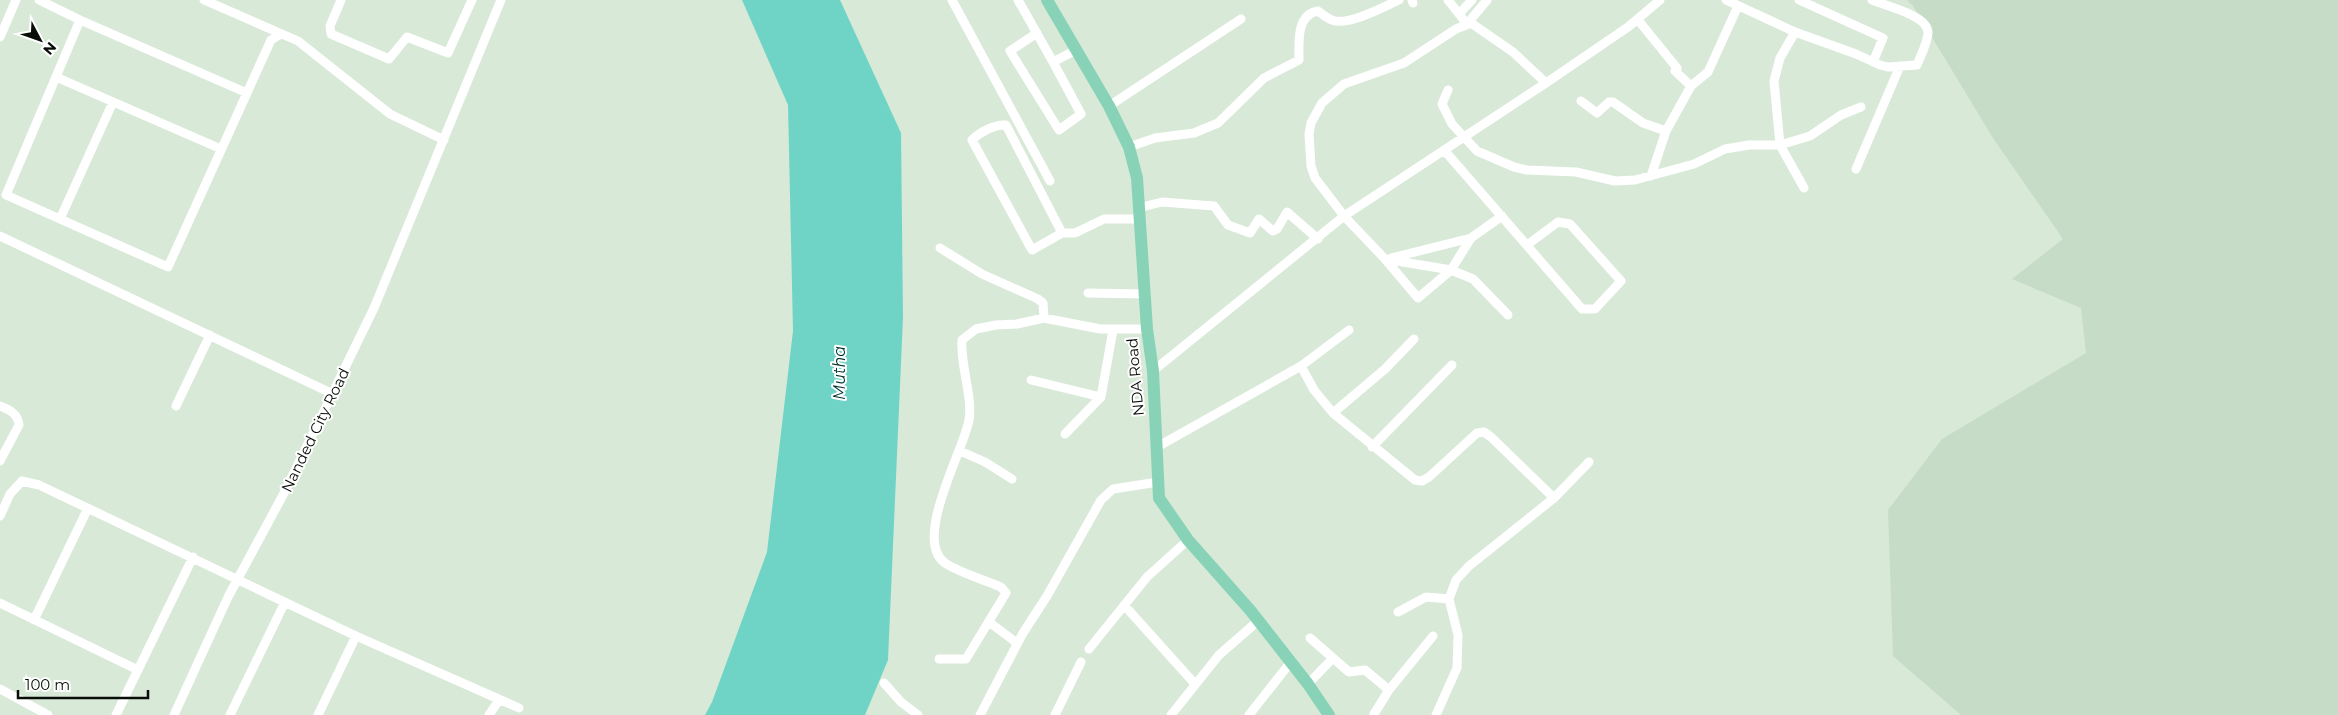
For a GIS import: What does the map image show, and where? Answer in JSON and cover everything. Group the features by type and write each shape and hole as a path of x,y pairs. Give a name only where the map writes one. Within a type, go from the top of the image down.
{"main road":[{"name":"NDA Road","path":"1046,0 1109,106 1129,147 1137,178 1144,294 1153,371 1159,498 1188,540 1258,621 1330,715"}],"street":[{"path":"0,37 16,0"},
{"path":"39,0 80,20 247,93"},
{"path":"204,0 298,42 390,114 444,140"},
{"path":"341,0 330,26 332,34 389,59 406,37 448,53 472,0"},
{"name":"Nanded City Road","path":"174,715 238,579 283,495 374,308 500,0"},
{"path":"952,0 1050,181"},
{"path":"1018,0 1037,33 1081,114 1059,130 1010,51 1037,33"},
{"path":"1448,0 1469,24 1513,52 1546,83"},
{"path":"1459,14 1472,0"},
{"path":"1471,238 1451,270 1418,298 1385,259 1344,216 1315,178 1311,166 1309,134 1311,123 1322,103 1351,80 1404,62 1456,29 1469,24 1487,0"},
{"path":"1153,371 1344,216 1546,83 1638,20 1660,0"},
{"path":"1726,0 1795,32 1888,67 1917,65 1928,34 1927,27 1915,16 1872,0"},
{"path":"1799,0 1882,38 1883,42 1874,62"},
{"path":"1129,147 1155,138 1194,133 1218,123 1264,78 1299,60 1299,32 1305,17 1310,12 1318,11 1333,21 1338,21 1358,18 1395,1"},
{"path":"1652,176 1666,131 1691,86 1708,72 1738,6"},
{"path":"1109,106 1241,19"},
{"path":"80,20 6,195 168,267 271,40 281,34"},
{"path":"1638,20 1677,68 1675,71 1691,86"},
{"path":"1795,32 1780,58 1774,81 1780,146 1804,188"},
{"path":"1053,62 1076,50"},
{"path":"1856,169 1900,66"},
{"path":"56,77 221,149"},
{"path":"1448,90 1442,104 1452,124 1477,151 1514,167 1527,170 1576,172 1615,181 1635,180 1694,164 1725,149 1749,145 1780,146 1810,136 1841,115 1861,107"},
{"path":"1581,100 1597,113 1608,102 1613,102 1643,123 1666,131"},
{"path":"60,219 113,102"},
{"path":"1062,233 1006,126 996,126 972,140 1032,250 1062,233 1075,233 1104,219 1138,213 1162,202 1214,206 1228,225 1250,233 1259,218 1273,231 1277,230 1287,212 1318,239"},
{"path":"1444,150 1582,309 1595,309 1621,281 1570,224 1558,222 1527,245"},
{"path":"1385,259 1471,238 1502,216"},
{"path":"0,236 333,394"},
{"path":"940,248 982,274 1038,299 1042,302 1044,318"},
{"path":"1385,259 1451,270 1473,279 1508,315"},
{"path":"1088,293 1144,294"},
{"path":"939,659 966,659 1006,593 1005,589 945,563 936,548 934,530 939,503 960,450 970,416 961,353 962,340 976,329 996,325 1017,324 1044,318 1113,330 1147,329"},
{"path":"1065,434 1101,397 1113,330"},
{"path":"1157,447 1301,366 1349,330"},
{"path":"176,406 210,335"},
{"path":"1333,413 1385,369 1414,339"},
{"path":"1372,447 1452,365"},
{"path":"1301,366 1318,395 1333,413 1372,447 1415,480 1429,477 1467,440 1477,433 1484,432 1554,498"},
{"path":"1031,380 1101,397"},
{"path":"0,406 13,412 18,419 19,425 0,461"},
{"path":"960,450 986,462 1012,479"},
{"path":"1436,715 1457,668 1458,635 1449,599 1456,580 1469,566 1554,498 1590,462"},
{"path":"0,516 10,494 22,481 39,485 356,636 519,708"},
{"path":"980,715 1017,644 1106,494 1113,489 1158,482"},
{"path":"34,620 88,508"},
{"path":"1089,649 1147,577 1188,540"},
{"path":"116,715 193,557"},
{"path":"1398,612 1426,596 1449,599"},
{"path":"230,715 285,602"},
{"path":"0,603 138,670"},
{"path":"1124,606 1195,684"},
{"path":"1170,715 1219,655 1258,621"},
{"path":"989,622 1017,644"},
{"path":"318,715 356,636"},
{"path":"1374,714 1389,690 1433,636"},
{"path":"1310,638 1349,672 1365,670 1389,690"},
{"path":"1308,684 1333,658"},
{"path":"1056,715 1081,662"},
{"path":"1248,715 1290,663"},
{"path":"884,683 901,702 918,715"},
{"path":"0,689 48,715"},
{"path":"489,715 499,700"}],"shaded area":[{"path":"1907,0 2338,0 2338,715 1961,715 1893,656 1888,510 1942,439 2086,353 2081,308 2012,279 2063,239 1993,138 1913,6"}],"water":[{"name":"Mutha","path":"742,0 840,0 901,133 903,317 888,660 865,715 705,715 712,702 767,552 793,331 788,105"}]}
